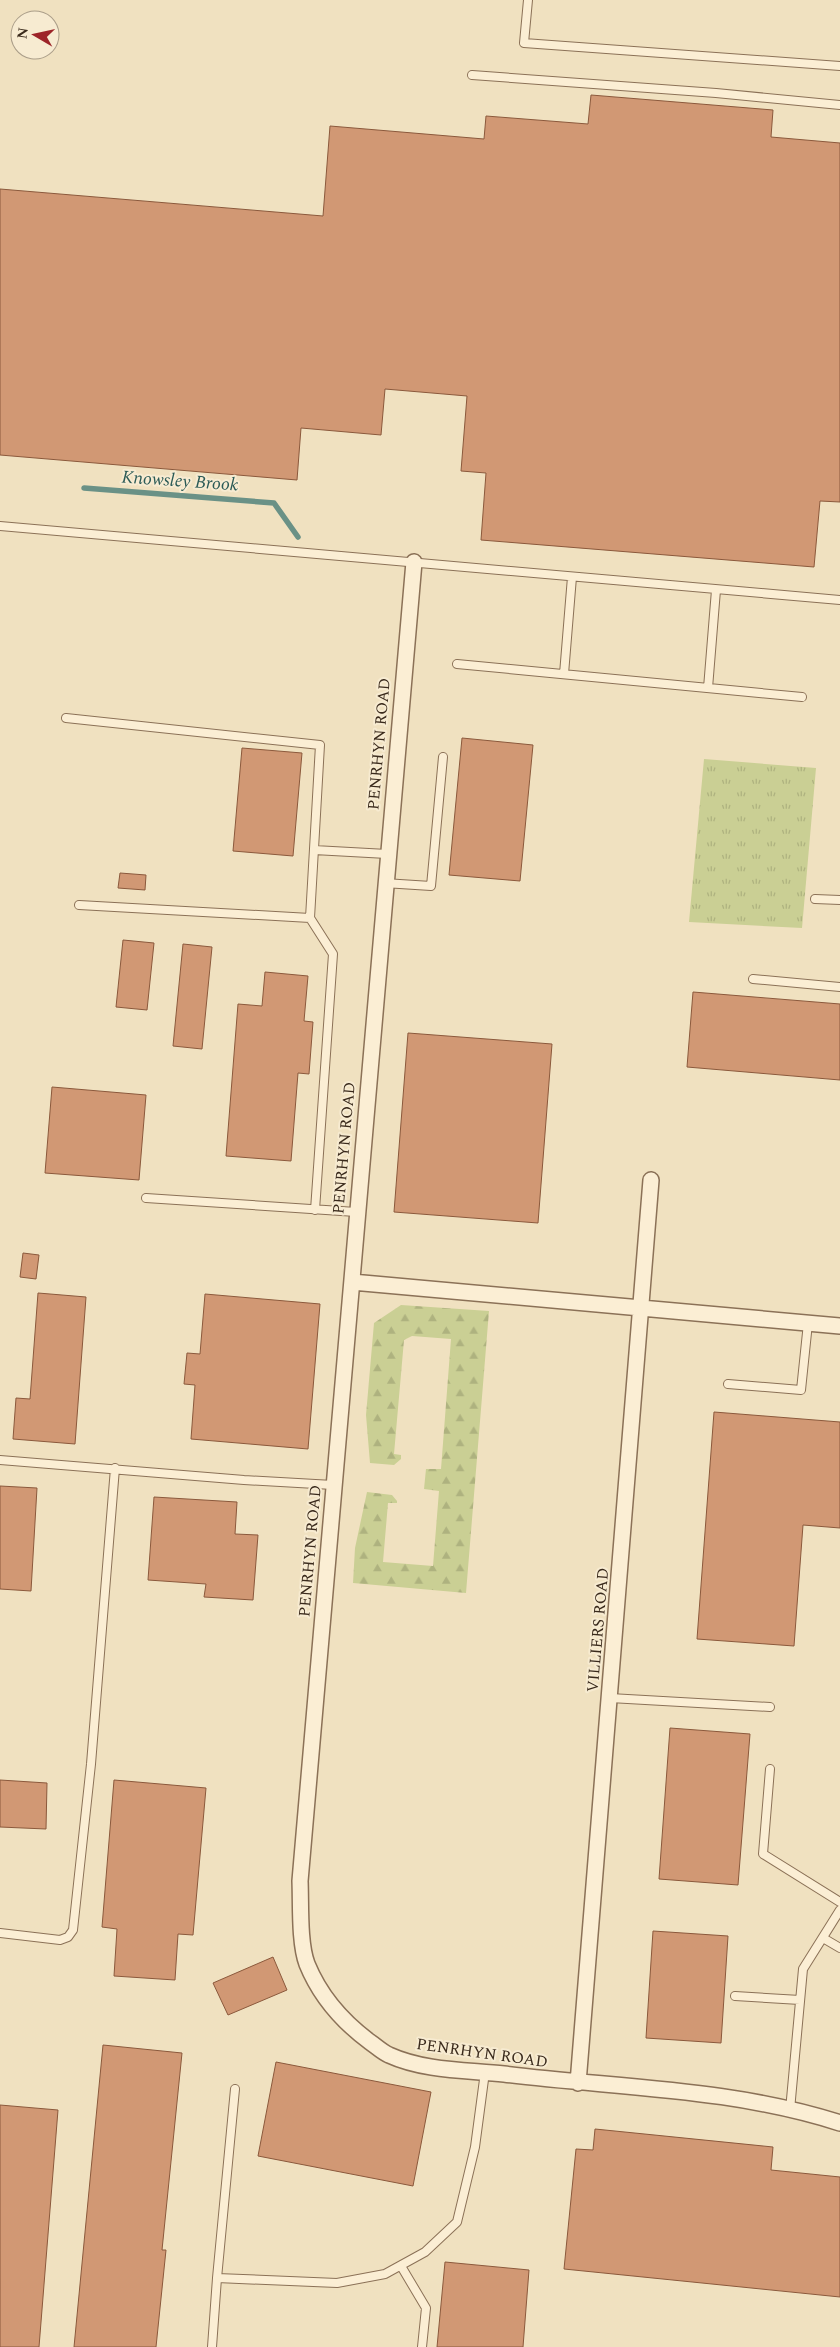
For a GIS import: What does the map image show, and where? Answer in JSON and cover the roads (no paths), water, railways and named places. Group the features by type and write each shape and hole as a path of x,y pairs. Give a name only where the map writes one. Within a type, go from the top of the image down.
{"street":[{"name":"PENRHYN ROAD","path":"414,562 384,883 356,1212 352,1282 300,1881 301,1926 307,1962 328,2001 351,2028 388,2055 425,2066 578,2083 701,2093 790,2110 840,2123"},
{"name":"VILLIERS ROAD","path":"578,2083 651,1180"},
{"path":"352,1282 840,1326"}],"lane":[{"path":"528,0 524,43 840,66"},
{"path":"472,75 716,92 840,105"},
{"path":"0,526 840,600"},
{"path":"564,674 572,576"},
{"path":"708,688 716,590"},
{"path":"457,664 802,697"},
{"path":"66,718 320,745 310,918 333,954 315,1210"},
{"path":"384,883 431,886 443,757"},
{"path":"314,850 387,854"},
{"path":"815,899 840,900"},
{"path":"79,906 310,918"},
{"path":"753,979 840,988"},
{"path":"146,1198 356,1212"},
{"path":"728,1384 801,1390 808,1323"},
{"path":"0,1460 244,1480 333,1484"},
{"path":"0,1933 60,1940 68,1937 73,1930 91,1764 115,1468"},
{"path":"610,1698 770,1707"},
{"path":"770,1769 763,1854 840,1902"},
{"path":"790,2110 803,1969 840,1910"},
{"path":"823,1938 840,1948"},
{"path":"735,1996 800,2000"},
{"path":"217,2278 337,2283 385,2274 426,2252 457,2222 475,2147 485,2072"},
{"path":"212,2347 235,2089"},
{"path":"400,2266 426,2308 422,2347"}],"waterway":[{"name":"Knowsley Brook","path":"84,488 274,503 298,537"}]}
